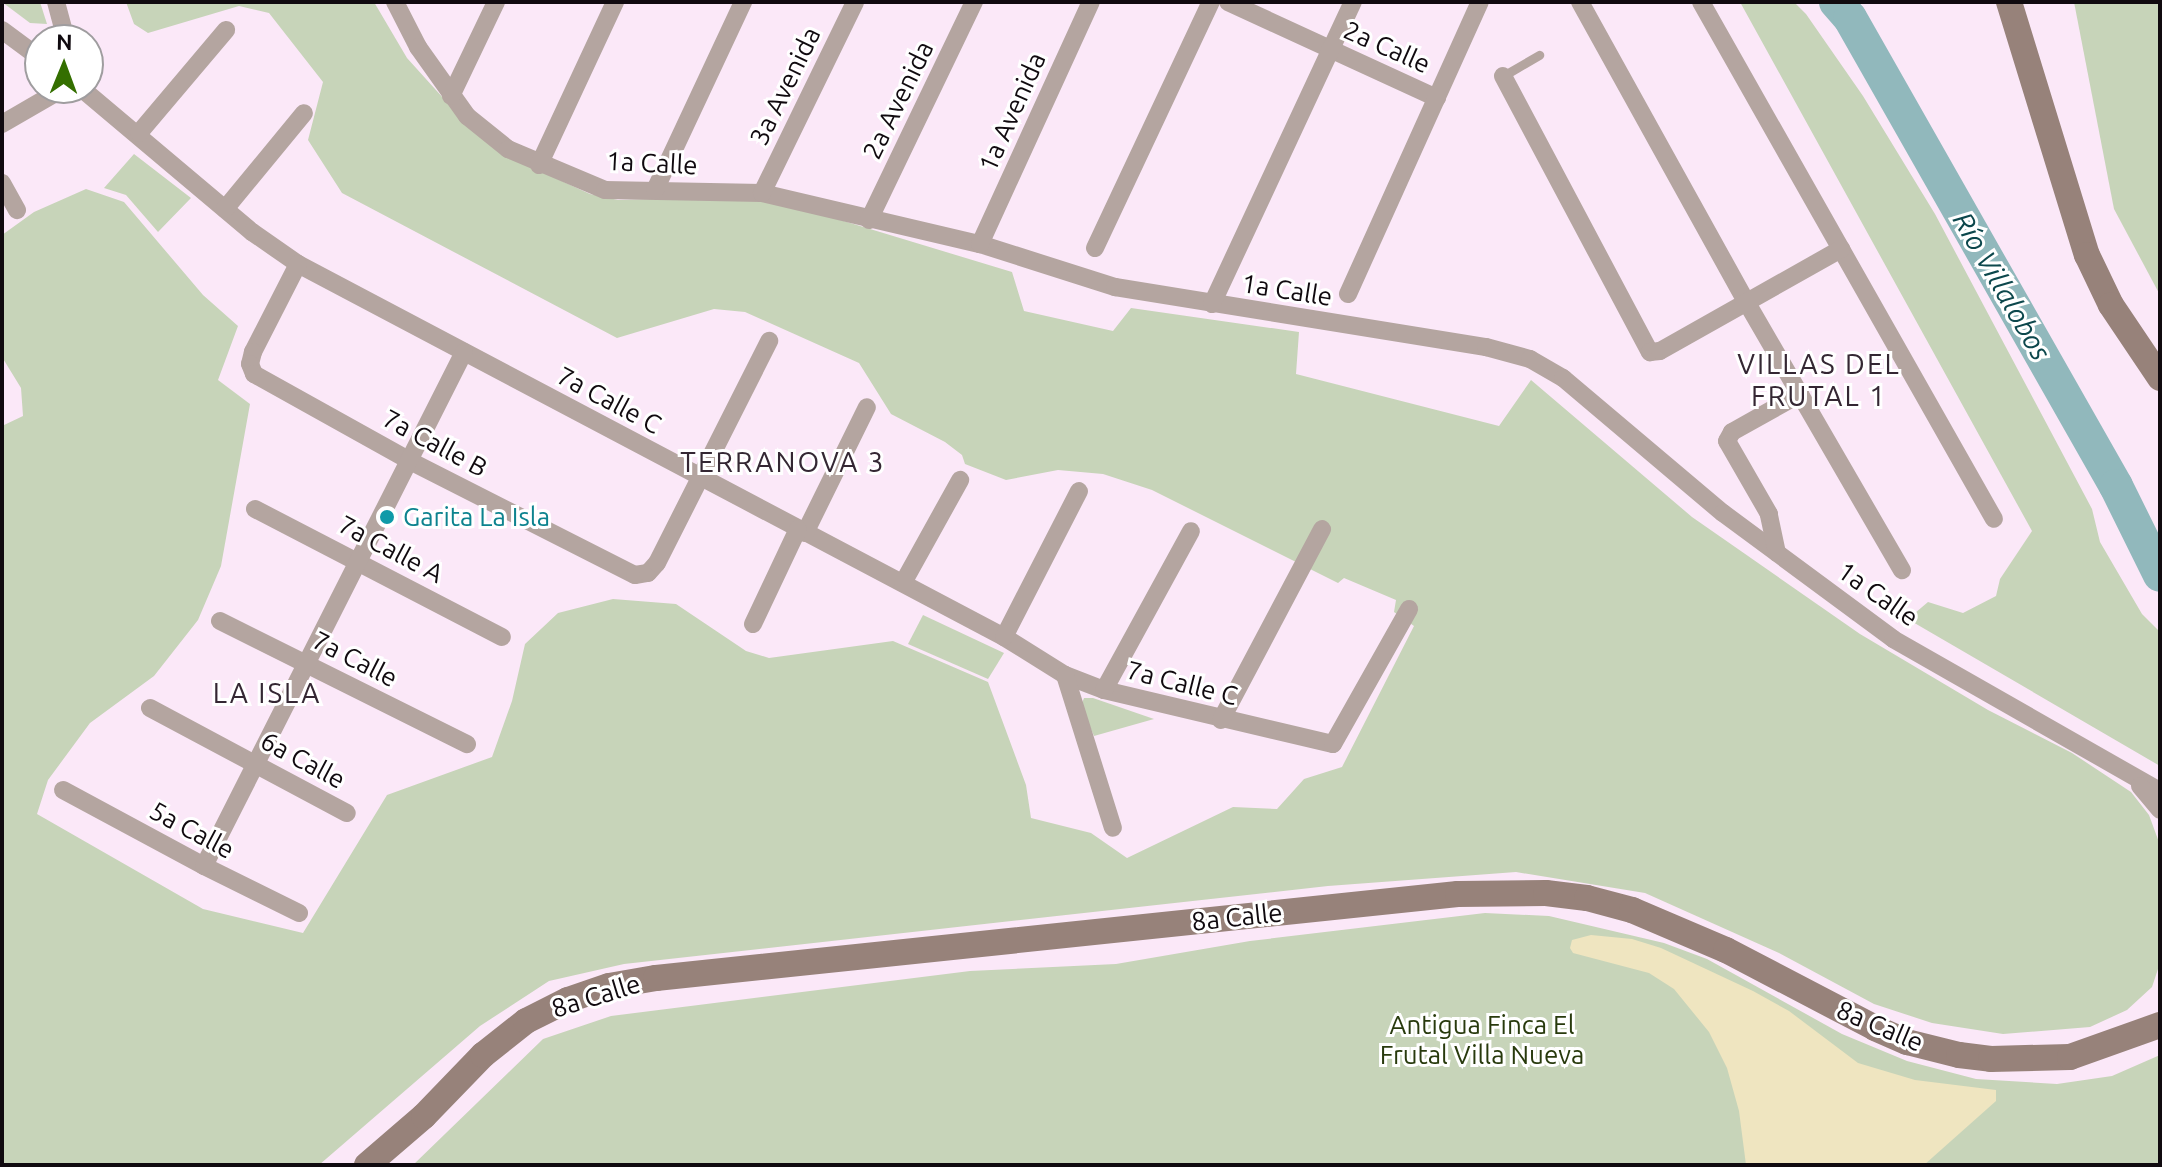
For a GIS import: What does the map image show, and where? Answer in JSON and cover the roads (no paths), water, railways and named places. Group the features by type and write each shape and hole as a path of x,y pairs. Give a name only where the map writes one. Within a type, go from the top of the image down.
{"main road":[{"path":"2009,2 2087,255 2111,305 2160,378"},
{"name":"8a Calle","path":"367,1165 424,1116 483,1055 526,1021 568,1000 609,986 672,976 1473,892 1568,895 1643,914 1726,950 1875,1028 1907,1042 1959,1055 2006,1060 2070,1057 2160,1025"},
{"name":"8a Calle","path":"2135,1035 2160,1013"}],"street":[{"path":"56,2 62,24"},
{"name":"1a Calle","path":"395,2 418,47 451,96 490,135 539,165 605,190 762,193 980,244 1115,287 1486,347 1530,359 1593,402 1723,513 1893,639 2132,778 2160,791"},
{"path":"451,96 496,2"},
{"path":"539,165 615,2"},
{"path":"655,190 743,2"},
{"name":"3a Avenida","path":"762,193 855,2"},
{"name":"2a Avenida","path":"869,220 974,2"},
{"name":"1a Avenida","path":"980,244 1091,2"},
{"path":"1095,248 1211,2"},
{"name":"2a Calle","path":"1228,2 1437,98"},
{"path":"1212,304 1353,2"},
{"path":"1348,294 1480,2"},
{"path":"1580,2 1747,303 1902,570"},
{"path":"1701,2 1994,519"},
{"path":"2,30 24,46"},
{"path":"139,133 226,30"},
{"path":"1503,76 1650,352 1660,351 1841,249"},
{"path":"2,124 36,104"},
{"name":"7a Calle C","path":"102,104 225,209 298,264 1004,637 1065,675 1104,690 1333,744 1409,609"},
{"path":"225,209 304,113"},
{"path":"2,183 17,210"},
{"name":"7a Calle B","path":"298,264 253,352 250,369 259,378 410,461 627,572 644,575 657,563 700,478"},
{"path":"700,478 769,341"},
{"path":"204,866 464,352"},
{"path":"1777,553 1769,514 1727,441 1732,432 1800,394"},
{"path":"753,624 867,407"},
{"path":"903,583 960,480"},
{"path":"1004,637 1079,491"},
{"name":"7a Calle A","path":"255,509 502,637"},
{"path":"1221,720 1322,529"},
{"path":"1104,690 1191,531"},
{"name":"7a Calle","path":"220,621 467,744"},
{"path":"1065,675 1113,828"},
{"name":"6a Calle","path":"150,708 347,813"},
{"name":"1a Calle","path":"2132,778 2160,810"},
{"name":"5a Calle","path":"63,790 299,913"}],"lane":[{"path":"1503,76 1539,55"}],"waterway":[{"name":"Río Villalobos","path":"1836,2 1850,18 2116,486 2160,575"}],"place":[{"name":"Garita La Isla","path":"387,517"}],"district":[{"name":"VILLAS DEL FRUTAL 1","path":"1819,380"},
{"name":"TERRANOVA 3","path":"783,462"},
{"name":"LA ISLA","path":"267,693"}],"park label":[{"name":"Antigua Finca El Frutal Villa Nueva","path":"1482,1040"}]}
